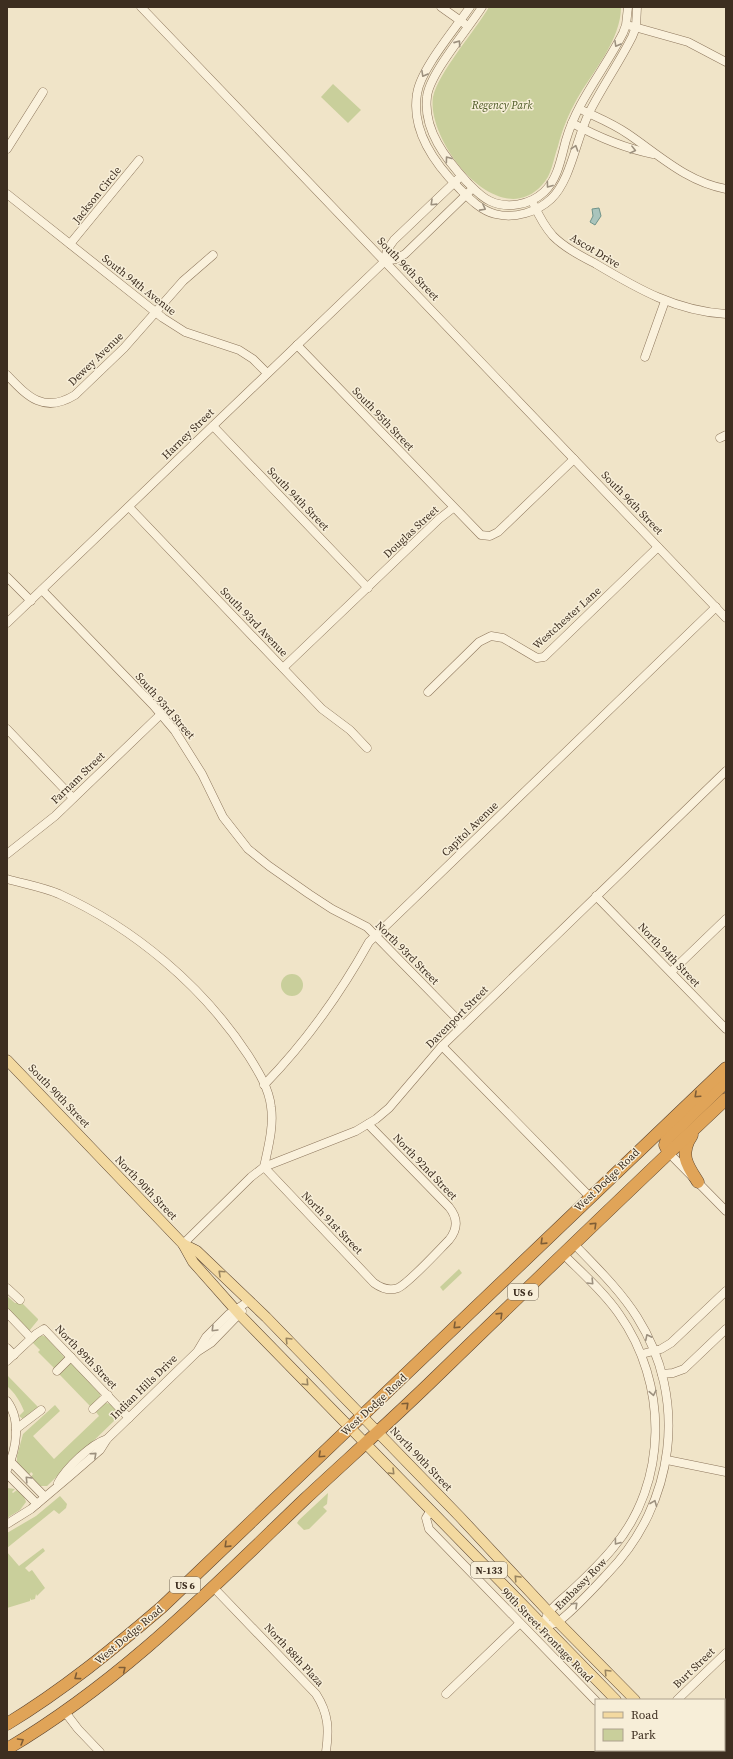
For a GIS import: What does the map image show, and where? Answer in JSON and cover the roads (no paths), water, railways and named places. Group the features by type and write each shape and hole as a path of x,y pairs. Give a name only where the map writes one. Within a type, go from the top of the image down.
{"highway":[{"name":"West Dodge Road","path":"8,1724 71,1681 150,1617 363,1416 726,1068"},
{"path":"669,1153 666,1147 667,1139 726,1082"},
{"name":"West Dodge Road","path":"7,1749 65,1712 128,1665 214,1588 726,1099"},
{"path":"698,1182 686,1161 685,1149 689,1140 703,1120"}],"main road":[{"name":"South 90th Street","path":"7,1060 93,1149"},
{"name":"North 90th Street","path":"93,1149 183,1244 191,1259 238,1312 349,1428 615,1699"},
{"name":"North 90th Street","path":"183,1244 197,1251 249,1300 363,1416 558,1622 634,1699"}],"street":[{"name":"South 96th Street","path":"141,7 726,618"},
{"path":"441,7 469,26"},
{"path":"470,7 429,66 420,82 417,94 418,120 424,138 439,165 466,195 477,204 495,214 517,215 536,210 551,199 562,184 589,114 628,46 636,27 637,7"},
{"path":"482,7 438,71 430,86 427,96 428,118 438,143 447,159 473,188 483,197 498,204 516,205 532,200 544,192 553,179 572,124 579,109 617,46 626,25 628,7"},
{"path":"626,25 688,42 726,62"},
{"path":"7,149 43,92"},
{"path":"579,109 627,133 655,155 696,179 726,189"},
{"path":"572,124 626,148 655,155"},
{"name":"Jackson Circle","path":"70,244 140,160"},
{"path":"462,176 394,240 387,250 385,261 396,259 405,254 473,188"},
{"name":"South 94th Avenue","path":"7,194 173,325 186,332 239,350 253,359 267,373"},
{"name":"Ascot Drive","path":"532,200 547,229 560,242 634,287 665,301 707,312 726,314"},
{"name":"Dewey Avenue","path":"7,375 27,395 43,402 63,401 75,395 124,348 182,281 213,255"},
{"name":"Harney Street","path":"7,623 385,261"},
{"path":"645,357 665,301"},
{"name":"South 95th Street","path":"297,345 453,508"},
{"name":"South 94th Street","path":"213,426 368,588"},
{"name":"Douglas Street","path":"283,668 439,519 453,508 478,533 486,536 494,535 574,459"},
{"name":"South 93rd Avenue","path":"129,507 322,709 350,730 367,748"},
{"name":"Westchester Lane","path":"428,692 479,642 491,636 504,638 537,658 544,657 658,547"},
{"path":"7,577 31,601"},
{"name":"South 93rd Street","path":"42,590 161,714 189,751 223,817 236,835 257,858 268,866"},
{"name":"Capitol Avenue","path":"264,1085 332,1004 348,981 369,942 716,608"},
{"name":"Farnam Street","path":"7,854 38,831 161,714"},
{"path":"7,729 73,798"},
{"name":"Davenport Street","path":"183,1244 251,1177 264,1167 339,1138 376,1119 396,1101 442,1046 463,1025 726,771"},
{"name":"North 93rd Street","path":"268,866 332,909 367,927 463,1025"},
{"path":"7,879 47,890 85,908 126,932 166,963 197,992 229,1028 258,1071 269,1097 272,1117 264,1167"},
{"name":"North 94th Street","path":"596,896 726,1029"},
{"path":"671,972 726,919"},
{"path":"442,1046 590,1197"},
{"name":"North 92nd Street","path":"368,1124 451,1209 456,1221 456,1229 449,1240 403,1285 396,1288 387,1289"},
{"path":"669,1153 726,1211"},
{"name":"North 91st Street","path":"264,1167 374,1283 387,1289"},
{"name":"Embassy Row","path":"544,1626 558,1622 615,1566 631,1547 654,1505 667,1460 669,1417 667,1395 655,1351 646,1332 630,1306 574,1244"},
{"name":"Embassy Row","path":"544,1626 549,1612 593,1570 614,1547 630,1524 643,1499 654,1459 656,1430 653,1392 642,1354 632,1334 619,1313 563,1254"},
{"path":"7,1288 20,1300"},
{"path":"642,1354 655,1351 675,1340 726,1291"},
{"name":"Indian Hills Drive","path":"7,1524 23,1515 56,1487 61,1478 78,1459 96,1443 107,1439 197,1352 206,1337 238,1312 249,1300"},
{"path":"619,1313 630,1306"},
{"path":"7,1313 31,1338 7,1361"},
{"name":"North 89th Street","path":"31,1338 44,1329 129,1418"},
{"path":"662,1374 673,1373 684,1369 726,1329"},
{"path":"7,1348 14,1355"},
{"path":"57,1371 72,1357"},
{"path":"93,1409 108,1395"},
{"path":"7,1401 14,1413 16,1429 14,1447 7,1470"},
{"path":"16,1429 41,1410"},
{"path":"667,1460 726,1472"},
{"path":"10,1461 45,1497"},
{"path":"7,1474 37,1504"},
{"name":"90th Street Frontage Road","path":"430,1510 426,1518 429,1530 595,1700"},
{"name":"North 88th Plaza","path":"214,1588 316,1694 324,1708 327,1719 328,1734 326,1752"},
{"path":"446,1694 520,1623"},
{"name":"Burt Street","path":"677,1699 726,1653"},
{"path":"65,1712 78,1729 100,1752"}],"water":[{"path":"599,208 601,216 595,225 590,222 593,216 592,209"}],"park label":[{"name":"Regency Park","path":"502,105"}]}
